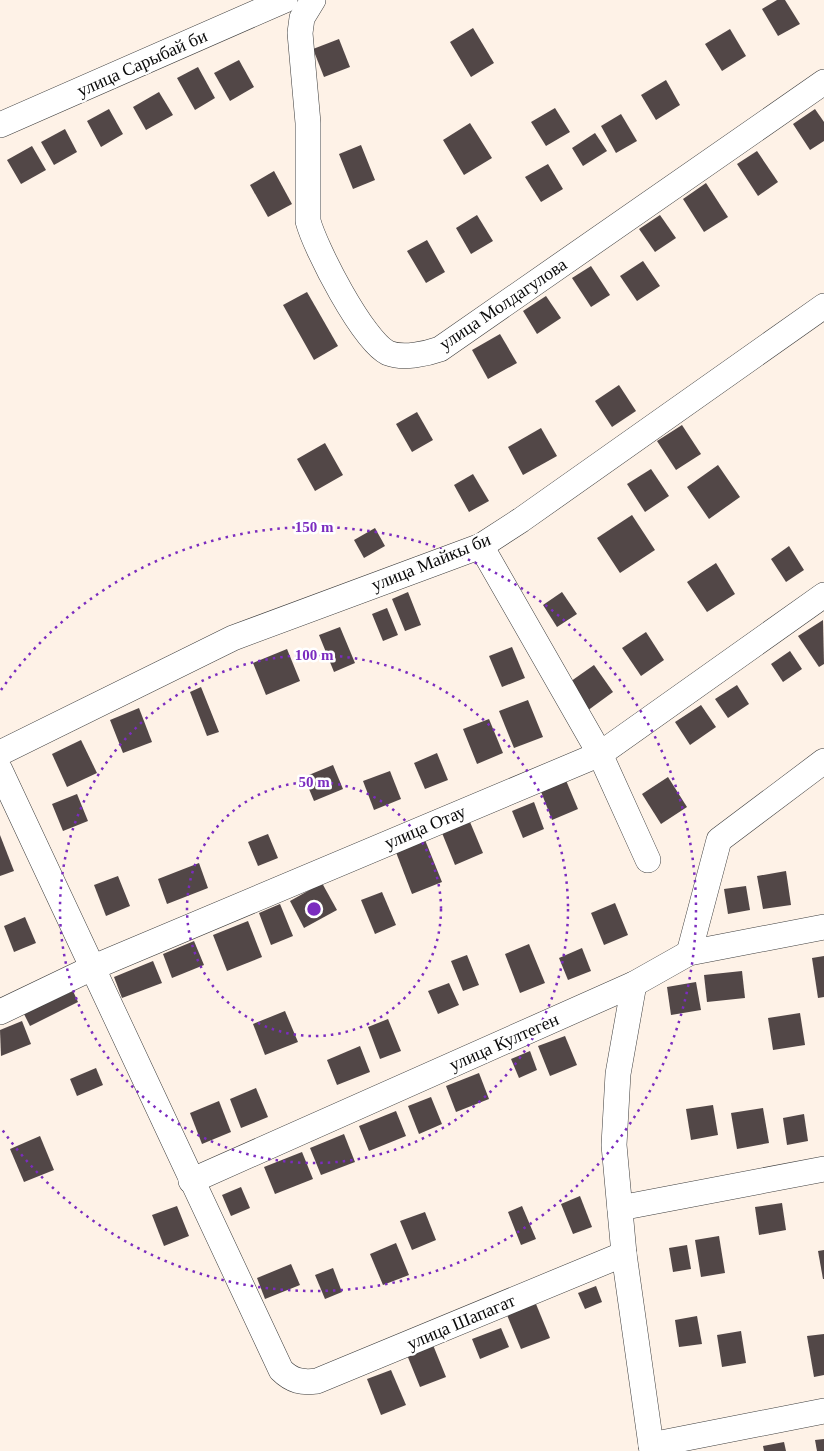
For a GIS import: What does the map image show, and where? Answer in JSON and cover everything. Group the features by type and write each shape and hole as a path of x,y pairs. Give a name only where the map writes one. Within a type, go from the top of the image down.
{"street":[{"name":"улица Сарыбай би","path":"0,126 285,0"},
{"name":"улица Молдагулова","path":"314,0 302,18 300,33 308,123 308,221 312,234 345,301 380,347 396,355 427,354 440,349 824,82"},
{"name":"улица Майкы би","path":"0,753 232,638 481,546 521,520 824,306"},
{"path":"481,546 600,754 648,860"},
{"name":"улица Отау","path":"0,1012 94,967 600,754 824,595"},
{"path":"689,953 719,840 824,761"},
{"path":"0,770 94,967 191,1181"},
{"name":"улица Култеген","path":"191,1181 634,984 689,953 824,927"},
{"path":"634,984 618,1074 614,1110 614,1145 624,1254 652,1448 824,1411"},
{"path":"620,1208 824,1169"},
{"name":"улица Шапагат","path":"191,1181 281,1370 288,1377 296,1380 317,1382 624,1254"}],"building":[{"path":"777,0 785,0 800,24 778,36 762,9"},
{"path":"473,28 494,63 471,77 450,42"},
{"path":"730,29 746,56 722,71 705,44"},
{"path":"339,39 350,67 324,77 313,49"},
{"path":"239,60 254,87 230,101 214,73"},
{"path":"198,67 215,98 195,110 177,78"},
{"path":"666,80 680,105 656,120 641,95"},
{"path":"159,92 173,115 146,130 133,107"},
{"path":"555,108 570,132 546,146 531,122"},
{"path":"109,109 123,134 101,147 87,121"},
{"path":"815,109 824,122 824,141 810,150 793,124"},
{"path":"621,114 637,141 616,153 601,126"},
{"path":"470,123 492,158 464,175 443,140"},
{"path":"65,129 77,152 54,165 41,142"},
{"path":"595,133 607,151 583,166 572,148"},
{"path":"361,145 375,180 353,189 339,154"},
{"path":"32,146 46,170 21,184 7,160"},
{"path":"757,151 778,182 758,196 737,164"},
{"path":"548,164 563,189 541,202 525,177"},
{"path":"274,171 292,204 268,217 250,185"},
{"path":"706,183 728,217 704,232 683,199"},
{"path":"477,215 493,241 471,254 456,228"},
{"path":"660,215 676,238 655,252 639,229"},
{"path":"427,240 445,272 426,283 407,251"},
{"path":"643,261 660,286 637,301 620,276"},
{"path":"591,266 610,295 591,307 572,278"},
{"path":"307,292 338,346 314,360 283,305"},
{"path":"546,296 561,318 537,334 523,311"},
{"path":"500,334 517,363 488,379 472,350"},
{"path":"619,385 636,411 612,427 595,401"},
{"path":"417,412 433,440 412,452 396,424"},
{"path":"682,425 701,454 676,470 657,441"},
{"path":"541,428 557,456 523,475 508,447"},
{"path":"325,443 343,475 315,491 297,459"},
{"path":"718,465 740,497 709,519 687,487"},
{"path":"651,469 669,496 645,512 627,484"},
{"path":"473,474 489,501 469,512 454,485"},
{"path":"632,515 655,550 620,573 597,538"},
{"path":"375,528 385,546 364,558 354,540"},
{"path":"789,546 804,570 786,582 771,559"},
{"path":"716,563 735,594 707,612 687,582"},
{"path":"408,592 421,625 405,631 392,599"},
{"path":"562,592 577,614 557,627 543,605"},
{"path":"387,608 398,635 383,641 372,614"},
{"path":"823,620 824,664 819,667 798,636"},
{"path":"340,627 355,663 334,672 319,635"},
{"path":"646,632 664,660 641,676 622,648"},
{"path":"512,647 525,678 502,687 489,656"},
{"path":"287,649 300,681 266,695 253,663"},
{"path":"790,651 802,669 783,682 771,664"},
{"path":"594,665 613,692 587,711 567,684"},
{"path":"737,685 749,704 728,718 715,699"},
{"path":"201,687 219,732 207,736 190,692"},
{"path":"528,700 543,737 514,748 499,711"},
{"path":"701,705 716,727 690,745 675,722"},
{"path":"139,708 152,742 123,753 110,720"},
{"path":"489,719 503,753 477,764 463,729"},
{"path":"81,740 97,773 67,787 52,754"},
{"path":"437,753 448,780 425,789 414,763"},
{"path":"333,765 343,789 314,801 304,777"},
{"path":"390,771 401,799 374,810 363,781"},
{"path":"668,777 687,807 661,824 642,794"},
{"path":"565,778 578,809 552,820 540,789"},
{"path":"77,794 88,821 63,831 52,804"},
{"path":"534,802 544,829 523,838 512,811"},
{"path":"470,822 483,853 455,865 442,833"},
{"path":"268,834 278,858 258,866 248,842"},
{"path":"0,835 14,871 0,876"},
{"path":"423,835 442,882 412,894 394,847"},
{"path":"199,863 208,888 167,904 158,879"},
{"path":"786,871 791,905 763,909 757,876"},
{"path":"118,876 130,906 106,916 94,885"},
{"path":"322,883 337,910 304,928 290,901"},
{"path":"746,886 750,910 728,914 724,889"},
{"path":"382,892 396,925 375,934 361,900"},
{"path":"615,903 628,935 604,945 591,913"},
{"path":"280,904 293,936 271,945 259,913"},
{"path":"25,917 36,943 14,952 4,926"},
{"path":"248,921 262,957 227,971 213,935"},
{"path":"194,941 204,965 172,978 163,954"},
{"path":"529,944 545,983 520,993 505,954"},
{"path":"582,948 591,971 568,980 559,958"},
{"path":"467,955 479,985 463,991 451,961"},
{"path":"824,956 824,997 818,998 812,958"},
{"path":"153,961 162,983 122,998 114,977"},
{"path":"742,971 745,998 707,1002 704,975"},
{"path":"696,982 701,1010 671,1015 667,987"},
{"path":"449,983 459,1005 438,1014 428,991"},
{"path":"73,991 78,1002 30,1026 24,1014"},
{"path":"285,1011 298,1042 265,1055 253,1024"},
{"path":"800,1013 805,1045 773,1050 768,1018"},
{"path":"388,1019 401,1051 380,1059 368,1027"},
{"path":"22,1021 31,1044 1,1056 0,1030"},
{"path":"565,1036 577,1065 550,1076 538,1046"},
{"path":"360,1046 370,1072 337,1085 327,1060"},
{"path":"530,1051 537,1070 519,1078 511,1059"},
{"path":"96,1068 103,1085 77,1096 70,1079"},
{"path":"479,1073 489,1099 456,1112 446,1086"},
{"path":"256,1088 268,1117 241,1128 230,1099"},
{"path":"431,1097 442,1124 419,1134 408,1106"},
{"path":"219,1101 231,1132 202,1144 190,1113"},
{"path":"713,1105 718,1135 691,1140 686,1109"},
{"path":"763,1108 769,1143 737,1149 731,1113"},
{"path":"396,1111 406,1136 369,1151 359,1126"},
{"path":"804,1114 808,1141 787,1145 783,1118"},
{"path":"344,1134 355,1162 321,1175 310,1148"},
{"path":"40,1136 54,1170 24,1182 10,1149"},
{"path":"302,1152 313,1179 275,1194 264,1167"},
{"path":"241,1187 250,1208 231,1216 222,1195"},
{"path":"580,1196 592,1227 573,1234 561,1204"},
{"path":"782,1203 786,1230 759,1235 755,1207"},
{"path":"177,1206 189,1236 164,1246 152,1215"},
{"path":"522,1206 536,1239 521,1245 508,1212"},
{"path":"425,1212 436,1240 412,1250 400,1221"},
{"path":"719,1236 725,1273 701,1277 695,1240"},
{"path":"396,1243 409,1275 383,1285 370,1254"},
{"path":"687,1245 691,1269 673,1272 669,1248"},
{"path":"824,1250 824,1279 823,1279 818,1251"},
{"path":"291,1264 300,1285 265,1299 257,1278"},
{"path":"333,1268 342,1292 325,1299 315,1275"},
{"path":"596,1286 602,1302 585,1309 578,1293"},
{"path":"536,1304 550,1338 521,1349 507,1315"},
{"path":"697,1316 702,1344 679,1347 675,1320"},
{"path":"501,1328 509,1347 480,1359 472,1339"},
{"path":"741,1331 746,1363 722,1367 717,1335"},
{"path":"824,1334 824,1375 814,1377 807,1336"},
{"path":"433,1345 446,1377 420,1387 407,1355"},
{"path":"391,1370 406,1405 381,1415 367,1379"},
{"path":"824,1439 824,1451 817,1451 815,1440"},
{"path":"784,1442 786,1451 764,1451 763,1446"}]}
